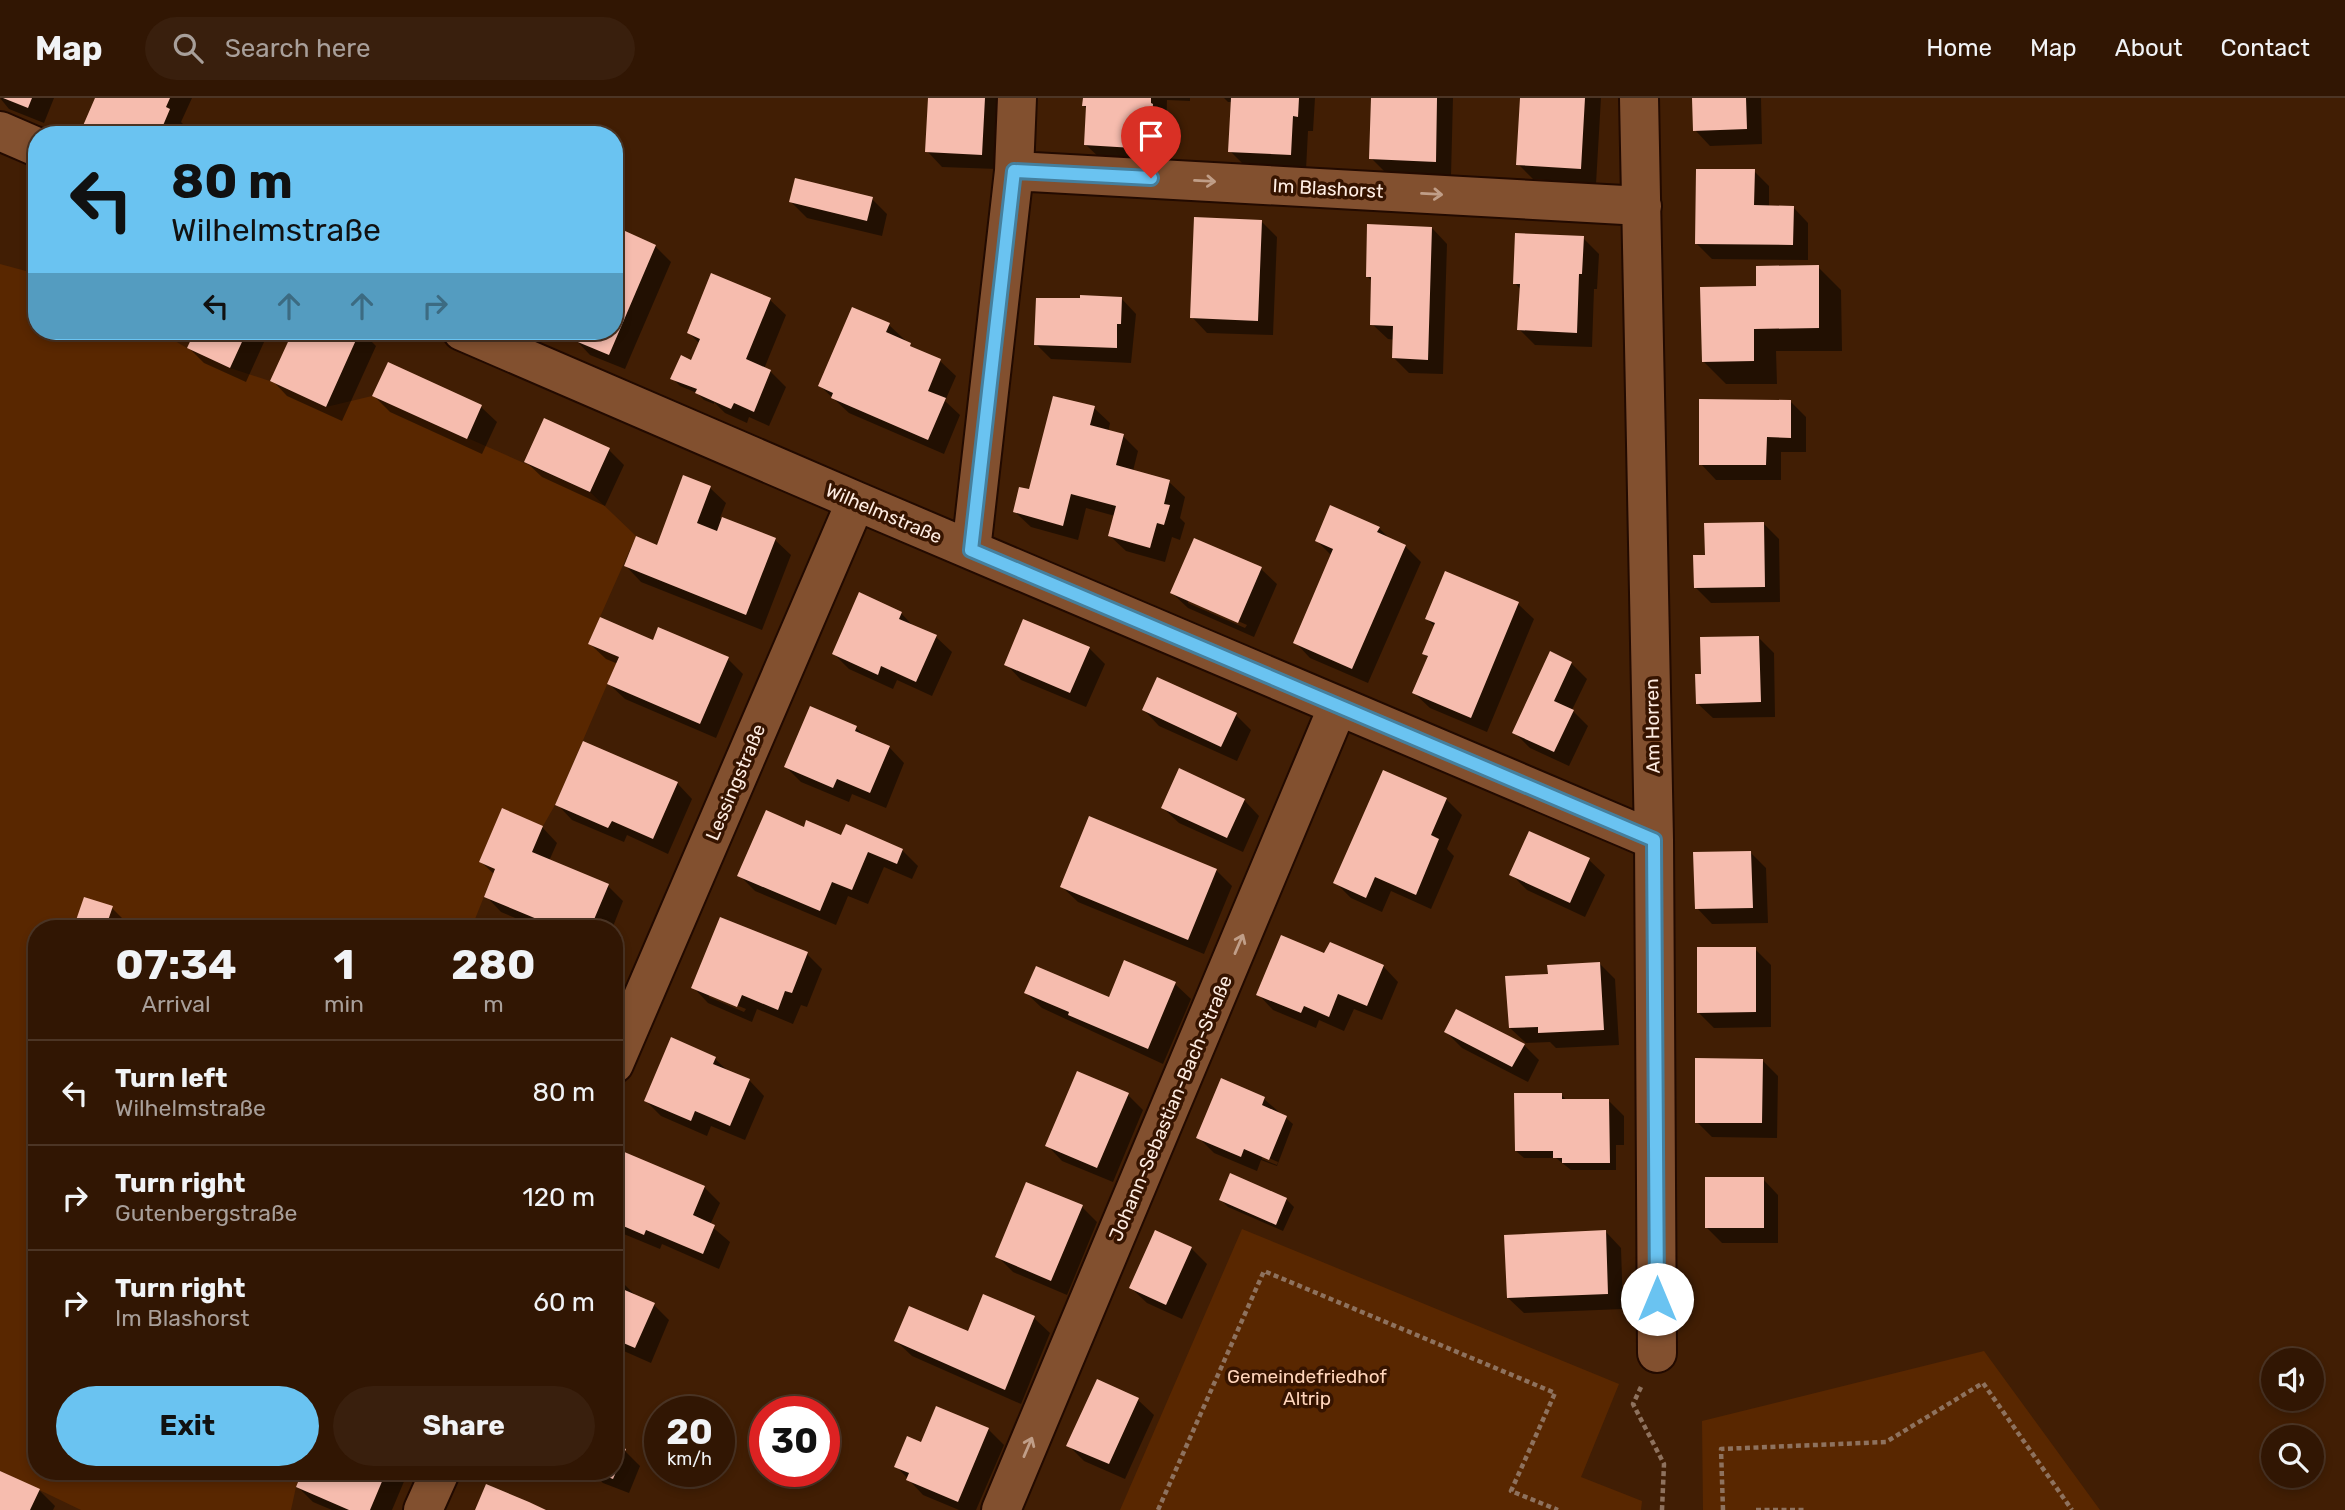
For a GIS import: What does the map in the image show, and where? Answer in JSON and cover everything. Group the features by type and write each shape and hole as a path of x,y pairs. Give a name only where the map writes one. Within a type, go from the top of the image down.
{"street":[{"path":"971,550 1014,171 1017,98"},
{"name":"Am Horren","path":"1639,98 1654,840 1657,1353"},
{"path":"0,131 28,143"},
{"name":"Im Blashorst","path":"1014,171 1642,206"},
{"name":"Wilhelmstraße","path":"483,340 1654,840"},
{"name":"Lessingstraße","path":"623,1043 856,501"},
{"name":"Johann-Sebastian-Bach-Straße","path":"1001,1510 1338,706"},
{"path":"423,1510 436,1480"}],"path":[{"path":"1158,1510 1264,1271 1555,1393 1511,1491 1558,1510"},
{"path":"1657,1353 1633,1404 1664,1464 1662,1510"},
{"path":"1723,1510 1721,1449 1886,1442 1983,1383 2072,1510"},
{"path":"1756,1510 1805,1510"}],"green space":[{"path":"0,264 28,272 28,340 173,340 230,368 270,381 326,407 372,396 590,492 636,536 588,644 619,657 555,805 543,826 502,809 479,862 495,869 475,920 28,920 28,1480 299,1480 291,1510 81,1510 0,1471"},
{"name":"Gemeindefriedhof Altrip","path":"1242,1229 1619,1384 1581,1477 1642,1501 1641,1510 1120,1510"},
{"path":"1984,1351 2100,1510 1703,1510 1702,1421"}],"building":[{"path":"3,98 32,98 28,108"},
{"path":"95,98 170,98 166,107 170,109 163,126 83,126"},
{"path":"928,98 985,98 982,155 925,152"},
{"path":"1083,98 1151,98 1153,104 1150,149 1084,145 1086,106 1082,106"},
{"path":"1231,98 1299,98 1298,117 1293,116 1291,155 1228,152"},
{"path":"1371,98 1437,98 1436,162 1369,159"},
{"path":"1520,98 1585,98 1581,169 1516,165"},
{"path":"1692,98 1746,98 1747,129 1693,131"},
{"path":"1696,169 1755,169 1754,205 1794,206 1793,245 1695,244"},
{"path":"795,178 873,197 867,221 789,202"},
{"path":"1194,217 1262,220 1258,321 1190,318"},
{"path":"1367,224 1432,227 1428,360 1392,358 1393,326 1370,325 1371,277 1366,277"},
{"path":"623,230 656,245 623,322"},
{"path":"1515,233 1584,236 1582,274 1579,274 1577,333 1517,330 1520,284 1513,284"},
{"path":"1819,265 1819,328 1754,329 1754,361 1702,362 1700,287 1756,286 1756,266"},
{"path":"711,273 771,298 746,359 771,370 754,412 734,403 731,409 695,393 697,389 670,379 681,355 691,360 700,339 687,333"},
{"path":"1080,295 1122,297 1121,324 1117,324 1117,348 1034,345 1036,298 1080,298"},
{"path":"852,307 890,323 886,332 941,359 928,391 946,398 928,440 831,398 833,393 818,386"},
{"path":"191,340 243,340 230,368 187,348"},
{"path":"289,340 356,340 326,407 270,381"},
{"path":"573,340 615,340 609,355"},
{"path":"388,362 482,405 467,439 372,396"},
{"path":"1053,396 1095,406 1090,425 1124,434 1116,465 1170,480 1164,504 1170,505 1164,525 1157,523 1150,548 1108,536 1116,506 1071,494 1063,526 1013,512 1019,487 1029,489"},
{"path":"1699,399 1791,400 1791,438 1767,437 1766,465 1699,465"},
{"path":"544,418 610,448 590,492 524,462"},
{"path":"683,475 711,486 697,523 717,531 722,517 776,538 746,615 624,566 636,536 657,545"},
{"path":"1330,505 1380,527 1377,532 1406,545 1352,669 1293,643 1333,549 1315,541"},
{"path":"1764,522 1765,587 1694,588 1693,555 1705,555 1704,523"},
{"path":"1194,538 1262,567 1238,623 1170,593"},
{"path":"1445,571 1519,602 1471,718 1412,693 1428,656 1422,654 1435,623 1425,619"},
{"path":"859,592 902,612 899,619 937,635 916,682 881,666 878,675 832,654"},
{"path":"600,617 653,640 658,627 729,657 700,724 607,684 619,657 588,644"},
{"path":"1023,619 1090,647 1070,693 1004,665"},
{"path":"1759,636 1761,702 1696,704 1695,674 1701,674 1700,637"},
{"path":"1550,651 1572,662 1554,701 1574,710 1554,752 1512,733"},
{"path":"1157,677 1237,713 1221,747 1142,710"},
{"path":"810,706 857,726 855,731 890,746 870,793 837,779 833,788 784,767"},
{"path":"583,741 678,782 653,839 612,821 608,828 555,805"},
{"path":"1179,768 1245,799 1227,838 1161,808"},
{"path":"1383,770 1447,798 1431,835 1439,839 1416,895 1375,877 1366,898 1333,883"},
{"path":"502,808 543,826 532,852 609,884 594,920 539,920 484,897 495,869 479,862"},
{"path":"766,810 804,827 806,820 841,835 846,824 903,849 897,864 868,852 852,890 832,882 820,911 737,876"},
{"path":"1089,816 1217,869 1188,940 1060,887"},
{"path":"1529,831 1590,858 1570,903 1509,875"},
{"path":"1751,851 1753,908 1695,909 1693,852"},
{"path":"84,897 113,906 108,920 76,920"},
{"path":"720,917 808,952 792,993 785,991 778,1010 742,995 737,1007 691,988"},
{"path":"1281,935 1324,953 1330,942 1384,965 1367,1006 1338,994 1329,1017 1304,1006 1301,1013 1256,995"},
{"path":"1697,947 1756,947 1756,1012 1697,1013"},
{"path":"1124,960 1176,982 1148,1049 1024,993 1036,966 1109,997"},
{"path":"1600,962 1604,1030 1538,1033 1538,1027 1509,1028 1505,976 1548,974 1547,965"},
{"path":"1456,1009 1525,1044 1512,1067 1444,1032"},
{"path":"671,1037 716,1057 713,1064 750,1079 730,1126 695,1111 691,1121 644,1101"},
{"path":"1695,1058 1763,1059 1762,1123 1695,1123"},
{"path":"1077,1071 1129,1093 1097,1168 1045,1146"},
{"path":"1221,1078 1265,1097 1262,1105 1287,1116 1269,1160 1244,1149 1241,1157 1196,1138"},
{"path":"1514,1093 1562,1093 1562,1099 1609,1099 1610,1163 1562,1163 1562,1158 1553,1158 1553,1151 1515,1151"},
{"path":"623,1151 705,1186 693,1215 715,1225 703,1254 646,1230 644,1235 623,1226"},
{"path":"1230,1173 1287,1198 1276,1225 1219,1200"},
{"path":"1705,1177 1764,1177 1764,1228 1705,1228"},
{"path":"1026,1182 1083,1205 1051,1281 995,1257"},
{"path":"1155,1230 1192,1247 1166,1305 1129,1288"},
{"path":"1606,1230 1608,1294 1507,1298 1504,1235"},
{"path":"623,1289 655,1303 635,1348 623,1343"},
{"path":"983,1294 1035,1316 1005,1390 894,1341 909,1306 968,1331"},
{"path":"1097,1379 1139,1398 1109,1464 1066,1446"},
{"path":"936,1406 989,1428 958,1502 906,1480 909,1473 894,1467 907,1436 921,1442"},
{"path":"0,1471 40,1489 30,1510 0,1510"},
{"path":"299,1480 383,1480 370,1510 349,1510 296,1487"},
{"path":"486,1484 529,1502 546,1510 475,1510"}],"route":[{"path":"1151,178 1014,171 971,550 1654,840 1657,1299"}]}
